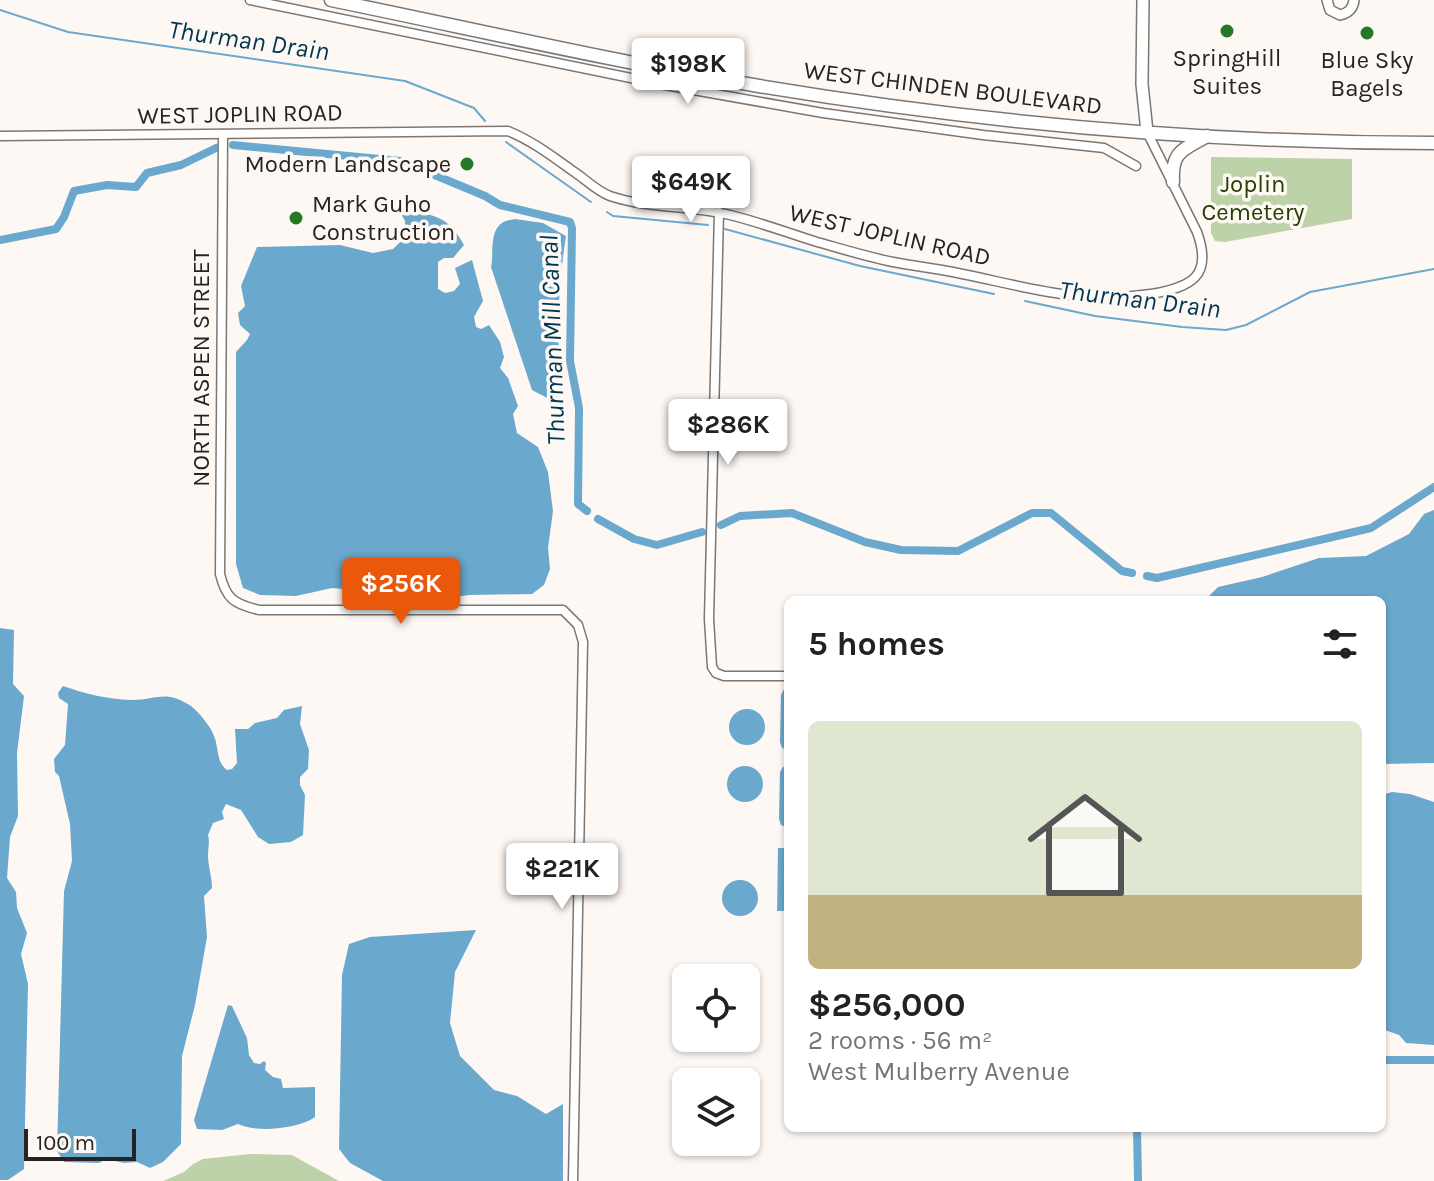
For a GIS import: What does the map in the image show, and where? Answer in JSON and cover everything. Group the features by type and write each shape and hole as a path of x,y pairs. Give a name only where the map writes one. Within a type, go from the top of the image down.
{"main road":[{"name":"WEST CHINDEN BOULEVARD","path":"331,0 757,85 984,116 1207,136 1434,143"},
{"path":"1143,0 1142,84 1147,132"},
{"path":"1173,182 1174,160 1180,152 1207,136"}],"street":[{"path":"250,0 665,85 823,113 1104,148 1136,166"},
{"path":"1327,0 1330,10 1340,15 1350,11 1354,0"},
{"name":"WEST JOPLIN ROAD","path":"0,136 508,131 529,139 606,195 640,205 705,209 891,261 1051,293 1097,298 1127,297 1173,289 1187,284 1203,264 1202,247 1147,132"},
{"name":"NORTH ASPEN STREET","path":"223,134 220,574 231,600 259,610 563,610 578,625 583,642 573,1181"},
{"path":"719,212 710,604 712,667 724,676 784,676"}],"green space":[{"name":"Joplin Cemetery","path":"1211,157 1352,159 1352,219 1225,242 1215,241 1211,233"},
{"path":"250,1154 292,1155 339,1181 163,1181 203,1159"}],"water":[{"path":"399,210 438,217 451,227 464,245 453,258 438,262 438,289 445,293 454,291 460,284 455,268 472,260 483,301 474,317 476,327 481,329 489,325 500,342 504,357 500,368 508,378 518,406 513,414 517,433 538,447 548,472 553,511 548,548 550,569 544,585 532,594 470,595 425,600 390,588 379,592 332,588 296,596 260,595 243,588 236,564 236,352 250,334 240,325 238,313 245,306 241,286 257,247 340,245 373,253 393,249 405,237 405,221"},
{"path":"515,219 543,223 566,236 559,308 562,396 551,400 532,390 491,267 495,232 504,222"},
{"path":"1434,510 1434,763 1386,764 1386,596 1209,596 1218,587 1262,577 1319,558 1366,556 1409,534 1424,514"},
{"path":"0,628 14,630 13,684 24,696 17,753 18,816 10,837 7,878 16,892 17,908 27,933 21,954 28,984 24,1169 8,1180 0,1180"},
{"path":"63,686 113,699 167,697 182,701 194,709 210,728 219,759 227,770 237,763 235,729 248,729 255,723 277,718 284,710 302,706 300,724 309,750 308,769 300,777 305,795 303,835 291,842 269,844 258,837 241,810 226,804 222,812 224,819 213,823 208,835 212,888 204,896 207,937 182,1056 181,1144 163,1162 150,1168 137,1162 106,1159 99,1163 64,1162 57,1151 64,891 72,861 70,824 54,759 65,745 68,704 59,698 58,693"},
{"path":"784,689 784,749 780,742 781,695"},
{"path":"747,709 760,714 765,727 760,740 747,745 734,740 729,727 734,714"},
{"path":"745,766 758,771 763,784 758,797 745,802 732,797 727,784 732,771"},
{"path":"783,767 784,826 779,819 780,772"},
{"path":"1386,794 1410,794 1434,802 1434,1045 1406,1043 1399,1035 1386,1030"},
{"path":"778,848 784,848 784,911 777,911"},
{"path":"740,880 753,885 758,898 753,911 740,916 727,911 722,898 727,885"},
{"path":"476,930 455,972 450,1023 460,1056 494,1090 517,1096 546,1114 563,1104 563,1181 383,1181 350,1163 339,1149 342,975 349,944 370,937"},
{"path":"228,1005 232,1006 247,1038 249,1055 254,1063 264,1061 265,1070 281,1079 283,1088 315,1087 315,1117 277,1128 238,1124 222,1130 197,1129 194,1120"}],"waterway":[{"name":"Thurman Drain","path":"0,10 68,32 405,81 474,108 485,121"},
{"name":"Thurman Drain","path":"506,142 591,202"},
{"name":"Thurman Mill Canal","path":"233,145 401,161 500,205 570,222 570,361 579,408 578,504 587,511"},
{"name":"Thurman Mill Canal","path":"0,240 56,229 74,191 107,185 136,187 147,173 181,165 216,148"},
{"name":"Thurman Drain","path":"607,212 613,216 708,225"},
{"name":"Thurman Drain","path":"725,229 860,266 994,294"},
{"name":"Thurman Drain","path":"1025,301 1095,316 1226,330 1246,325 1310,292 1434,269"},
{"name":"Thurman Mill Canal","path":"1147,576 1157,578 1371,528 1434,487"},
{"name":"Thurman Mill Canal","path":"721,525 740,516 792,513 865,542 901,550 958,551 1032,513 1051,513 1122,571 1132,573"},
{"name":"Thurman Mill Canal","path":"598,519 634,539 657,545 702,532"},
{"path":"1386,1060 1434,1060"},
{"path":"1137,1132 1138,1181"}],"place":[{"name":"SpringHill Suites","path":"1227,31"},
{"name":"Blue Sky Bagels","path":"1367,33"},
{"name":"Modern Landscape","path":"467,164"},
{"name":"Mark Guho Construction","path":"296,218"}]}
